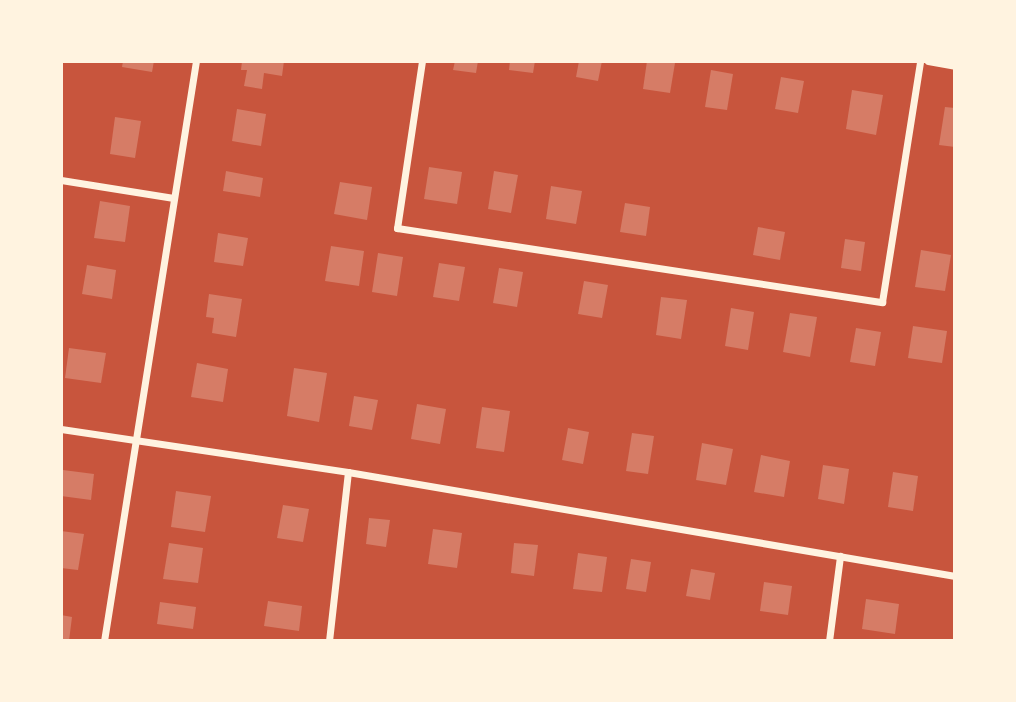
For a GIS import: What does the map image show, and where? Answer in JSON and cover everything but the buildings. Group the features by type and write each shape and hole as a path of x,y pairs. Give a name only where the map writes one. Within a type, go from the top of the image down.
{"street":[{"path":"104,641 196,61"},
{"path":"422,61 397,228 882,302 920,61"},
{"path":"928,61 955,66"},
{"path":"61,180 174,198"},
{"path":"61,429 348,472 955,576"},
{"path":"329,641 348,472"},
{"path":"829,641 840,556"}]}
